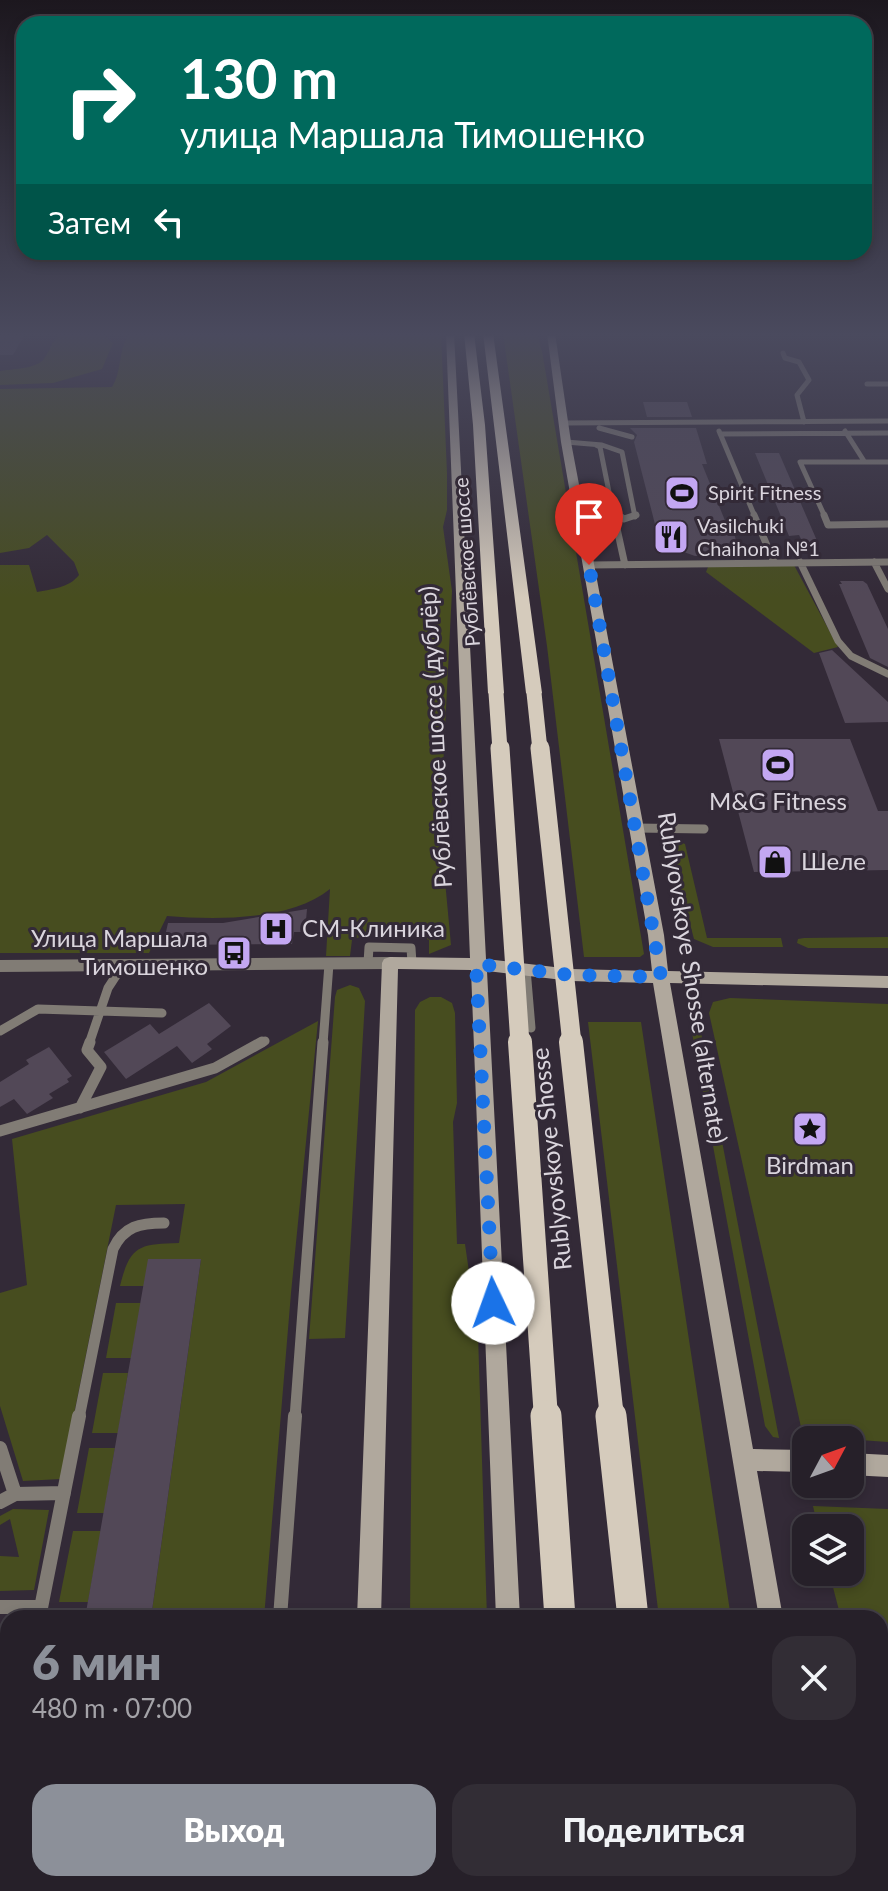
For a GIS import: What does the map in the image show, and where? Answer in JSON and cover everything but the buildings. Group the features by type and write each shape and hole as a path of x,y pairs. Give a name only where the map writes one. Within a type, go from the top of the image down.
{"main road":[{"name":"Рублёвское шоссе (дублёр)","path":"454,421 508,1610"},
{"name":"Рублёвское шоссе","path":"479,421 496,693"},
{"name":"Рублёвское шоссе","path":"499,421 534,693"},
{"name":"Rublyovskoye Shosse (alternate)","path":"563,423 637,828 770,1610"},
{"name":"Rublyovskoye Shosse","path":"496,693 559,1610"},
{"name":"Rublyovskoye Shosse","path":"534,693 632,1610"},
{"path":"369,1610 390,963 476,964 571,975 888,982"},
{"path":"745,1460 792,1461"},
{"path":"864,1465 888,1466"}],"street":[{"path":"0,966 390,963"}],"lane":[{"path":"563,423 876,421"},
{"path":"839,422 864,461"},
{"path":"584,424 632,437"},
{"path":"716,424 774,562"},
{"path":"720,434 888,433"},
{"path":"566,442 622,452 637,513 631,519 624,519 613,512"},
{"path":"596,445 600,447 625,565"},
{"path":"888,462 800,462 828,525 888,524"},
{"path":"800,562 838,641 851,656 888,674"},
{"path":"874,562 888,589"},
{"path":"589,565 888,562"},
{"path":"637,828 704,829"},
{"path":"567,943 571,975"},
{"path":"368,963 369,947 411,948 412,963"},
{"path":"281,1610 329,964"},
{"path":"80,1108 101,1067 87,1050 108,988 123,965"},
{"path":"526,969 531,1028"},
{"path":"0,1031 38,1009 162,1013"},
{"path":"0,1131 215,1068 265,1041"},
{"path":"40,1610 113,1249 118,1236 130,1226 164,1223"},
{"path":"0,1448 15,1494"},
{"path":"0,1502 15,1494 64,1493"},
{"path":"0,1607 24,1610"}],"green space":[{"path":"0,421 445,421 447,510 443,527 452,591 440,827 451,945 429,954 429,940 410,934 381,933 352,940 350,956 326,956 330,889 314,900 274,913 230,918 167,916 149,953 0,953 0,565 29,565 37,592 65,585 79,575 74,562 47,535 29,548 0,553"},
{"path":"515,421 554,421 644,954 640,957 584,957 547,646"},
{"path":"794,565 838,647 814,653 706,572 708,567"},
{"path":"667,837 685,844 707,938 781,938 783,947 713,947 694,939"},
{"path":"888,937 888,948 808,948 797,943 798,939 804,938"},
{"path":"350,985 359,988 365,1001 345,1338 309,1339 335,997 337,990"},
{"path":"430,997 441,997 452,1003 455,1013 457,1103 453,1122 457,1244 465,1244 478,1334 487,1610 410,1610 415,1010 420,1002"},
{"path":"730,998 888,1004 888,1442 864,1440 864,1426 801,1426 709,1013 713,1002"},
{"path":"318,1021 265,1610 152,1610 201,1259 149,1259 144,1286 120,1286 132,1255 138,1250 145,1246 179,1243 185,1204 116,1205 61,1479 23,1481 0,1406 0,1293 27,1285 12,1139 206,1082"},
{"path":"588,1022 641,1022 730,1610 658,1610"},
{"path":"690,1022 698,1026 701,1032 779,1438 773,1437 765,1426"},
{"path":"116,1303 141,1303 131,1358 106,1358"},
{"path":"103,1373 128,1373 118,1433 92,1433"},
{"path":"89,1448 115,1448 104,1513 77,1513"},
{"path":"813,1506 888,1509 888,1610 839,1610 833,1586 864,1586 864,1514 815,1514"},
{"path":"13,1509 49,1510 34,1590 0,1591 0,1556 19,1557 10,1519 0,1525 0,1516"},
{"path":"73,1531 101,1531 88,1602 59,1602"}],"place":[{"name":"Spirit Fitness","path":"682,493"},
{"name":"Vasilchuki Chaihona №1","path":"671,537"},
{"name":"M&G Fitness","path":"778,765"},
{"name":"Шеле","path":"775,862"},
{"name":"СМ-Клиника","path":"276,929"},
{"name":"Улица Маршала Тимошенко","path":"234,953"},
{"name":"Birdman","path":"810,1129"}],"route":[{"path":"493,1303 476,964 571,975 661,977 589,565"}]}
